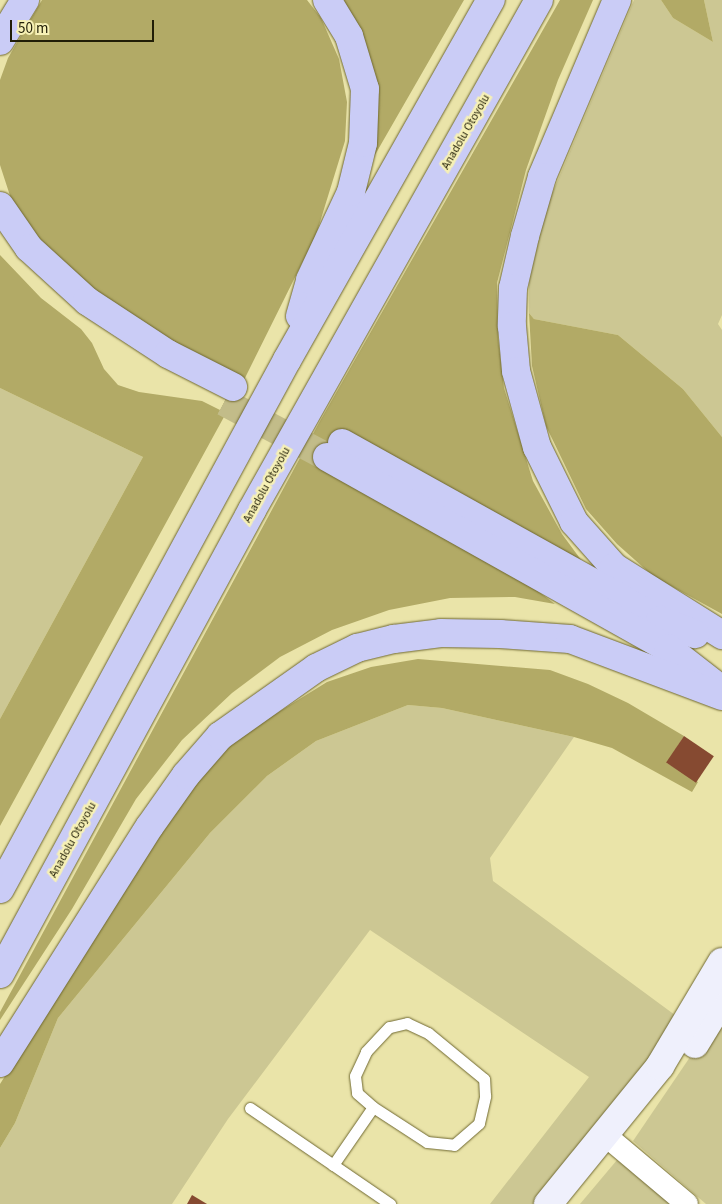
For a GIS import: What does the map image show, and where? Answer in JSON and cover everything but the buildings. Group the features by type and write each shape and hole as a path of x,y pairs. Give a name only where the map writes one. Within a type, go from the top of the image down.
{"highway":[{"path":"0,6 5,0"},
{"path":"0,41 25,0"},
{"path":"287,360 310,280 351,192 363,143 365,89 349,36 327,0"},
{"path":"0,889 287,360 491,0"},
{"name":"Anadolu Otoyolu","path":"0,974 257,502 540,0"},
{"path":"617,0 542,177 525,236 514,288 512,326 516,371 537,447 574,522 614,567 722,635"},
{"path":"0,206 28,248 88,301 228,394 157,369 80,318 32,276 0,239"},
{"path":"722,645 660,620 331,448 668,648 722,689"},
{"path":"0,1063 150,826 186,775 220,736 316,668 357,648 394,639 441,633 500,634 570,639 722,696"}],"main road":[{"path":"573,1204 660,1066 722,962"},
{"path":"548,1204 675,1075 722,1000"}],"street":[{"path":"612,1141 687,1204"}],"lane":[{"path":"406,1024 428,1033 484,1079 485,1096 479,1123 454,1145 427,1142 373,1107 357,1093 355,1076 366,1052 389,1027 406,1024"},
{"path":"333,1165 373,1107"},
{"path":"250,1108 390,1204"}],"shaded area":[{"path":"42,0 307,0 321,18 339,59 347,102 345,141 316,235 242,384 0,826 0,719 143,457 0,388 0,255 41,298 81,329 92,343 104,369 118,385 139,392 202,401 220,410 235,382 126,317 40,246 16,214 0,165 0,80 8,58"},
{"path":"343,0 464,0 368,167 361,38"},
{"path":"560,0 593,0 558,80 526,170 497,283 498,338 504,388 533,481 562,534 587,568 527,583 555,604 515,597 450,598 389,610 332,630 280,657 232,693 182,740 136,799 72,909 0,1020 0,1012 320,421"},
{"path":"634,0 661,0 673,18 713,42 704,0 722,0 722,315 718,324 722,330 722,437 683,389 618,335 534,319 529,313 529,282 546,208"},
{"path":"661,0 704,0 713,42 673,18"},
{"path":"529,313 534,319 618,335 683,389 722,437 722,614 653,576 617,544 586,509 546,426 532,366"},
{"path":"0,388 143,457 0,719"},
{"path":"418,659 550,670 588,684 628,703 684,736 667,763 698,782 692,792 612,748 574,737 442,708 408,705 316,741 267,776 210,833 58,1018 15,1123 0,1148 0,1084 201,771 232,741 327,682 371,667"},
{"path":"408,705 442,708 574,737 490,858 493,881 679,1018 538,1204 490,1204 589,1077 370,930 228,1119 172,1204 0,1204 0,1148 15,1123 58,1018 210,833 267,776 316,741"},
{"path":"722,1010 722,1204 706,1204 633,1141"},
{"path":"617,1160 673,1204 580,1204"}],"tunnel":[{"path":"224,402 327,457"}]}
